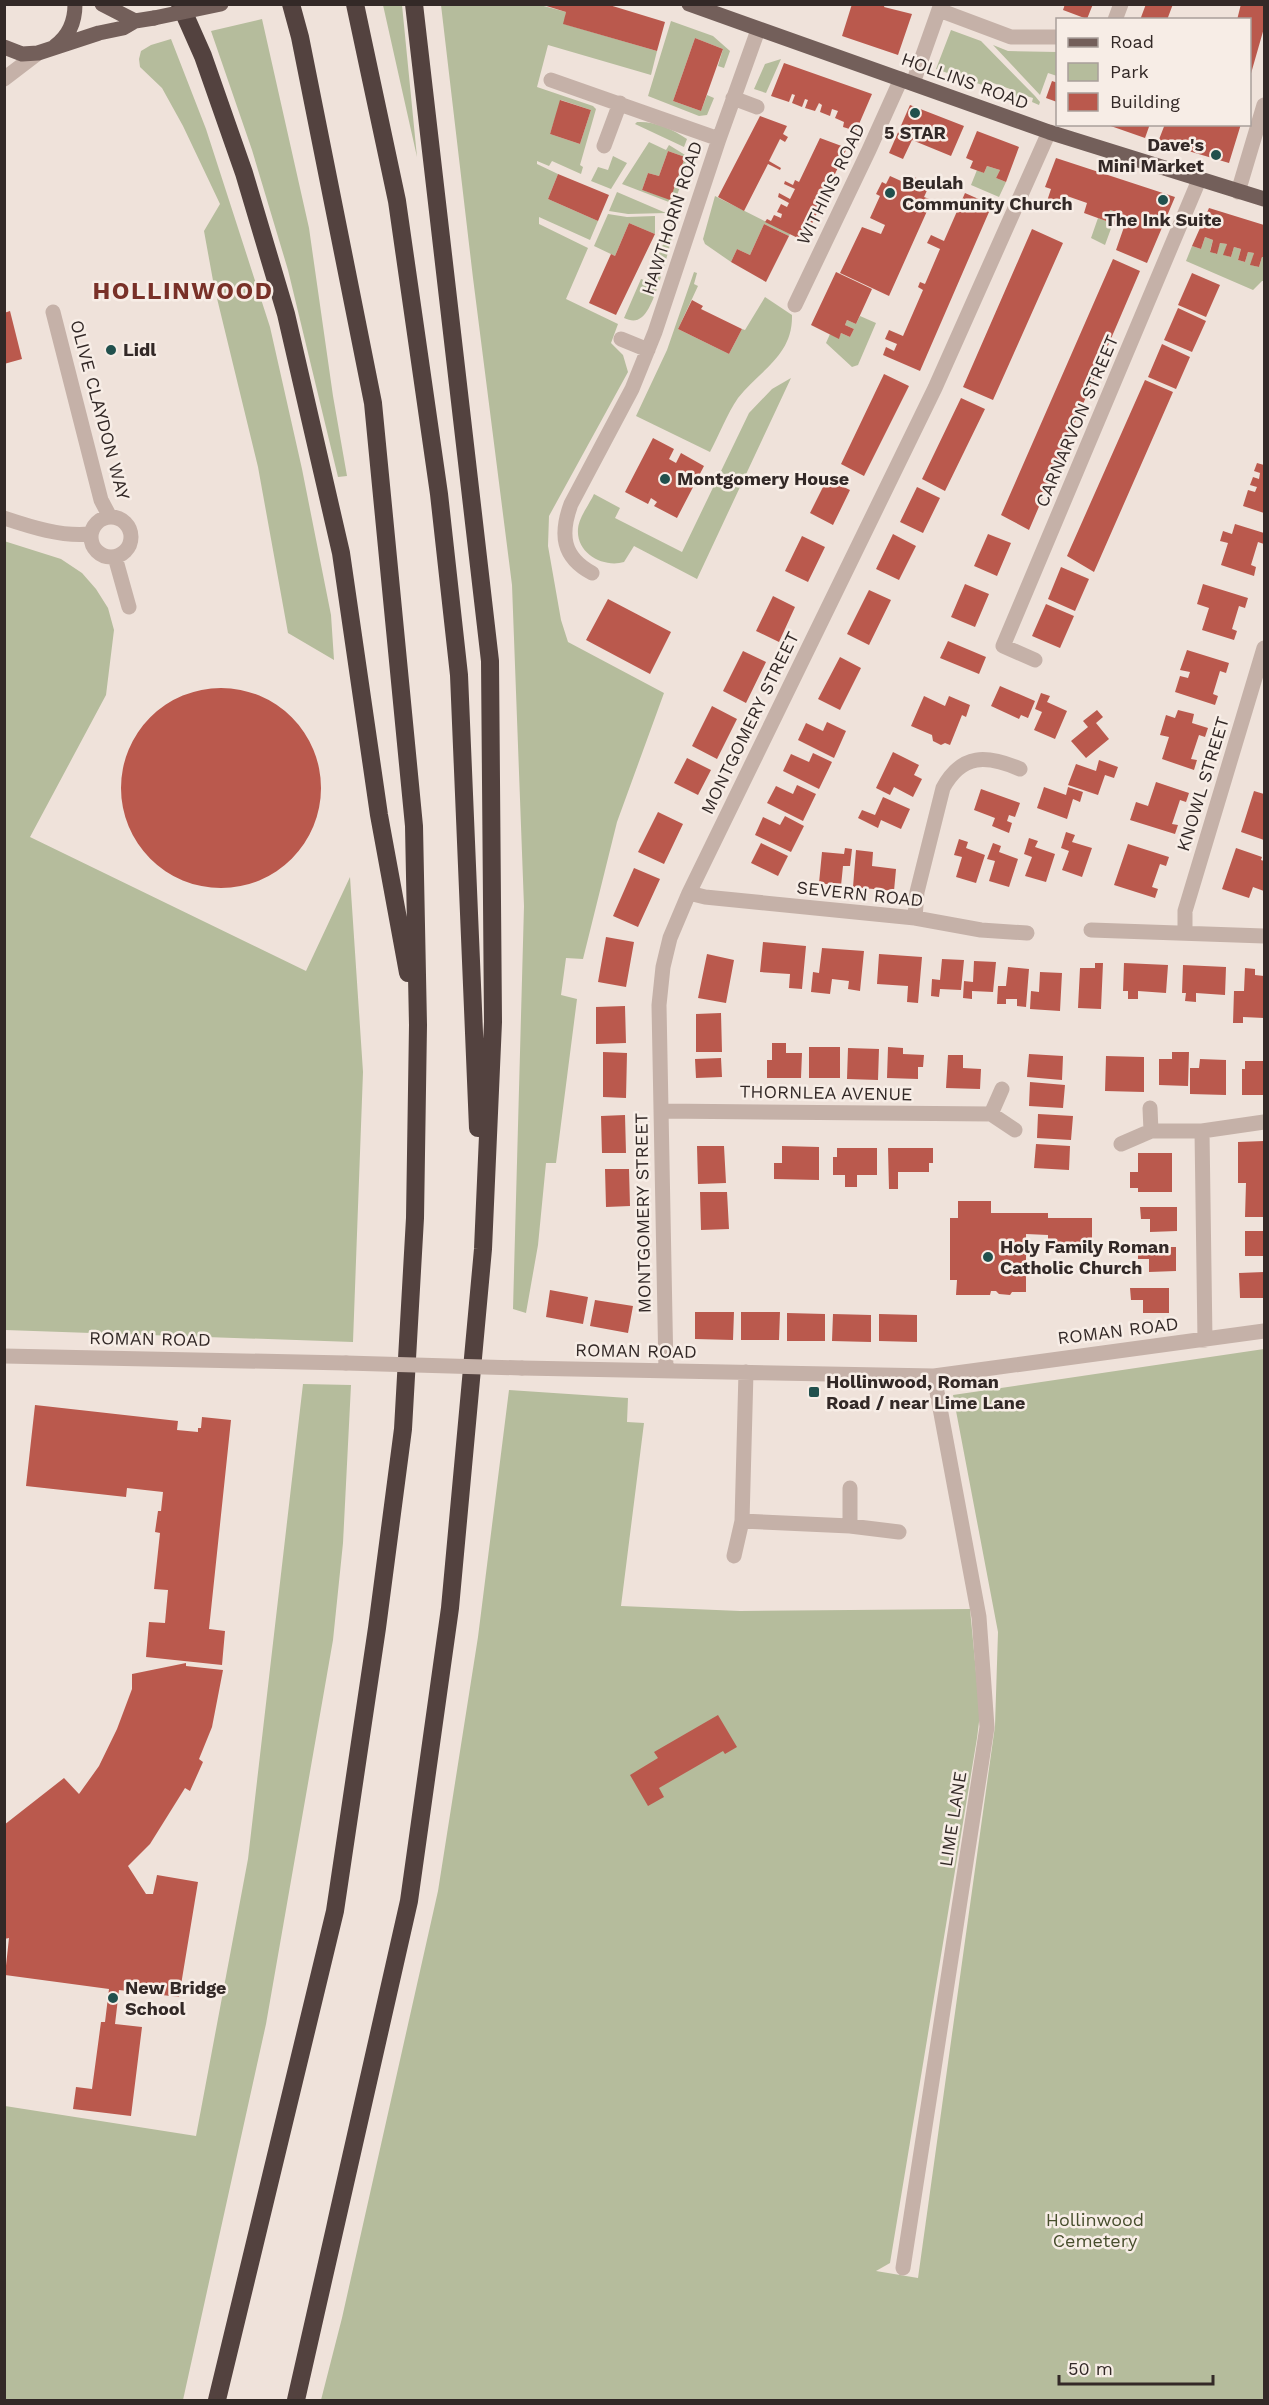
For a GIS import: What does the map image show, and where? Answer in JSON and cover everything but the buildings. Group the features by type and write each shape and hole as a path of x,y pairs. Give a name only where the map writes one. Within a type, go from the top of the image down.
{"highway":[{"path":"180,4 203,56 244,173 286,314 341,554 379,815 418,1025"},
{"path":"217,2400 335,1911 377,1628 403,1429 415,1218 418,1025 414,826 373,403 300,37 291,4"},
{"path":"355,4 397,201 439,495 459,675 483,1249"},
{"path":"296,2400 409,1901 450,1608 483,1249 493,1022 490,661 414,4"}],"main road":[{"path":"45,50 61,42 71,27 75,4"},
{"path":"102,4 135,21"},
{"path":"4,47 22,54 45,50 123,28 135,21 221,4"},
{"name":"HOLLINS ROAD","path":"689,4 1048,132 1264,199"}],"street":[{"path":"940,7 1011,37 1056,37"},
{"name":"WITHINS ROAD","path":"795,305 869,150 907,81 940,7"},
{"name":"HAWTHORN ROAD","path":"592,573 581,567 571,554 563,536 565,520 571,504 632,389 648,350 758,30"},
{"path":"4,79 45,50"},
{"path":"551,80 719,139"},
{"path":"734,98 757,107"},
{"path":"604,146 620,103"},
{"path":"1238,192 1264,105"},
{"name":"MONTGOMERY STREET","path":"666,1371 659,1005 663,967 670,938 689,893 935,388 1048,132"},
{"name":"CARNARVON STREET","path":"1035,660 1003,646 1199,180"},
{"name":"OLIVE CLAYDON WAY","path":"53,312 101,500 110,517"},
{"path":"621,339 648,350"},
{"name":"OLIVE CLAYDON WAY","path":"90,534 97,522 110,517 123,521 130,532 130,545 127,550 116,557"},
{"path":"4,518 28,526 75,536 90,534 91,544 96,552 105,557 116,557 129,607"},
{"name":"KNOWL STREET","path":"1185,933 1185,911 1264,648"},
{"path":"915,918 917,892 944,788 952,773 974,759 999,760 1020,769"},
{"name":"SEVERN ROAD","path":"689,893 700,897 915,918 981,930 1027,933"},
{"path":"1091,930 1264,936"},
{"path":"1002,1089 991,1114 1015,1130"},
{"path":"1150,1108 1151,1131"},
{"name":"THORNLEA AVENUE","path":"661,1111 991,1114"},
{"path":"1121,1144 1151,1131 1202,1131 1264,1122"},
{"path":"1202,1131 1205,1340"},
{"name":"ROMAN ROAD","path":"4,1356 934,1376 1264,1331"},
{"path":"735,1556 742,1521 746,1372"},
{"name":"LIME LANE","path":"903,2268 987,1726 979,1617 934,1376"},
{"path":"850,1488 850,1526"},
{"path":"742,1521 850,1526 899,1532"}],"green space":[{"path":"383,5 402,5 417,157"},
{"path":"441,5 540,5 566,12 564,24 657,51 651,75 548,45 537,87 596,109 580,165 583,167 581,174 552,161 549,166 537,161 537,164 558,174 548,199 598,221 590,240 539,217 539,224 588,248 566,299 618,324 611,343 623,355 628,372 549,516 548,546 561,620 568,642 664,693 617,822 583,959 566,958 561,995 577,999 556,1163 546,1163 538,1245 526,1313 513,1309 524,906 512,585","holes":["561,100 591,110 580,144 550,134"]},
{"path":"262,19 309,228 347,476 338,477 288,270 252,150 211,31"},
{"path":"671,21 713,36 730,51 724,68 718,66 723,49 695,38 673,101 701,111 707,95 714,98 707,115 699,116 648,96"},
{"path":"951,30 981,41 1035,96 1040,102 1039,105 1032,102 1033,98 1023,95 1021,99 1012,96 1013,90 993,83 991,88 936,69"},
{"path":"171,39 206,129 270,327 302,469 331,615 334,660 288,633 258,467 214,286 204,231 220,204 162,88 140,67 141,51 151,45"},
{"path":"993,45 1008,51 1056,52 1056,76 1048,73 1040,95"},
{"path":"781,59 766,93 754,89 765,64"},
{"path":"637,122 657,124 676,132 687,139 684,147 635,124"},
{"path":"649,142 666,150 669,145 690,158 674,204 622,184","holes":["668,151 685,157 670,199 642,190 648,173 659,176"]},
{"path":"613,156 627,163 611,189 591,181 598,167 608,170"},
{"path":"987,166 1000,170 996,178 1006,182 999,197 971,185 977,170 984,173"},
{"path":"617,192 666,213 628,214 609,211"},
{"path":"715,196 790,234 789,236 764,224 750,255 737,249 731,262 705,244 703,239"},
{"path":"1110,210 1117,212 1105,245 1091,238 1098,218 1106,221"},
{"path":"608,214 627,217 655,216 655,234 629,223 615,256 594,246"},
{"path":"675,217 677,219 653,300 638,320 624,318 641,279 647,281"},
{"path":"1205,237 1213,240 1210,251 1216,254 1220,243 1227,244 1224,255 1231,257 1234,247 1241,249 1238,260 1245,262 1248,252 1254,253 1251,265 1259,267 1264,257 1264,281 1253,290 1186,261 1192,246 1201,249"},
{"path":"694,272 697,273 694,284 698,286 678,329 729,354 742,329 745,330 765,297 792,315 791,329 781,352 738,398 710,452 636,416 667,350"},
{"path":"860,316 876,323 858,365 852,367 826,343 830,334 839,338 841,333 850,337 854,329 845,325 847,320 856,324"},
{"path":"791,378 697,579 634,546 624,562 616,563 600,561 586,552 579,538 578,529 594,494 620,508 615,518 682,552 749,413 772,389"},
{"path":"4,541 61,559 82,573 108,608 114,630 106,695 30,837 306,971 350,877 363,1072 353,1342 5,1330"},
{"name":"Hollinwood Cemetery","path":"1264,1349 1264,2400 321,2400 342,2318 438,1891 478,1637 509,1390 628,1398 627,1422 644,1423 621,1606 740,1611 970,1609 980,1714 977,1738 890,2263 876,2271 918,2278 995,1726 998,1632 953,1395"},
{"path":"303,1384 351,1385 343,1543 333,1640 266,2024 183,2400 5,2400 5,2106 196,2136 248,1859"}],"place":[{"name":"5 STAR","path":"915,113"},
{"name":"Dave's Mini Market","path":"1216,155"},
{"name":"Beulah Community Church","path":"890,193"},
{"name":"The Ink Suite","path":"1163,200"},
{"name":"Lidl","path":"111,350"},
{"name":"Montgomery House","path":"665,479"},
{"name":"Holy Family Roman Catholic Church","path":"988,1257"},
{"name":"Hollinwood, Roman Road / near Lime Lane","path":"814,1392"},
{"name":"New Bridge School","path":"113,1998"}],"district":[{"name":"HOLLINWOOD","path":"183,291"}]}
